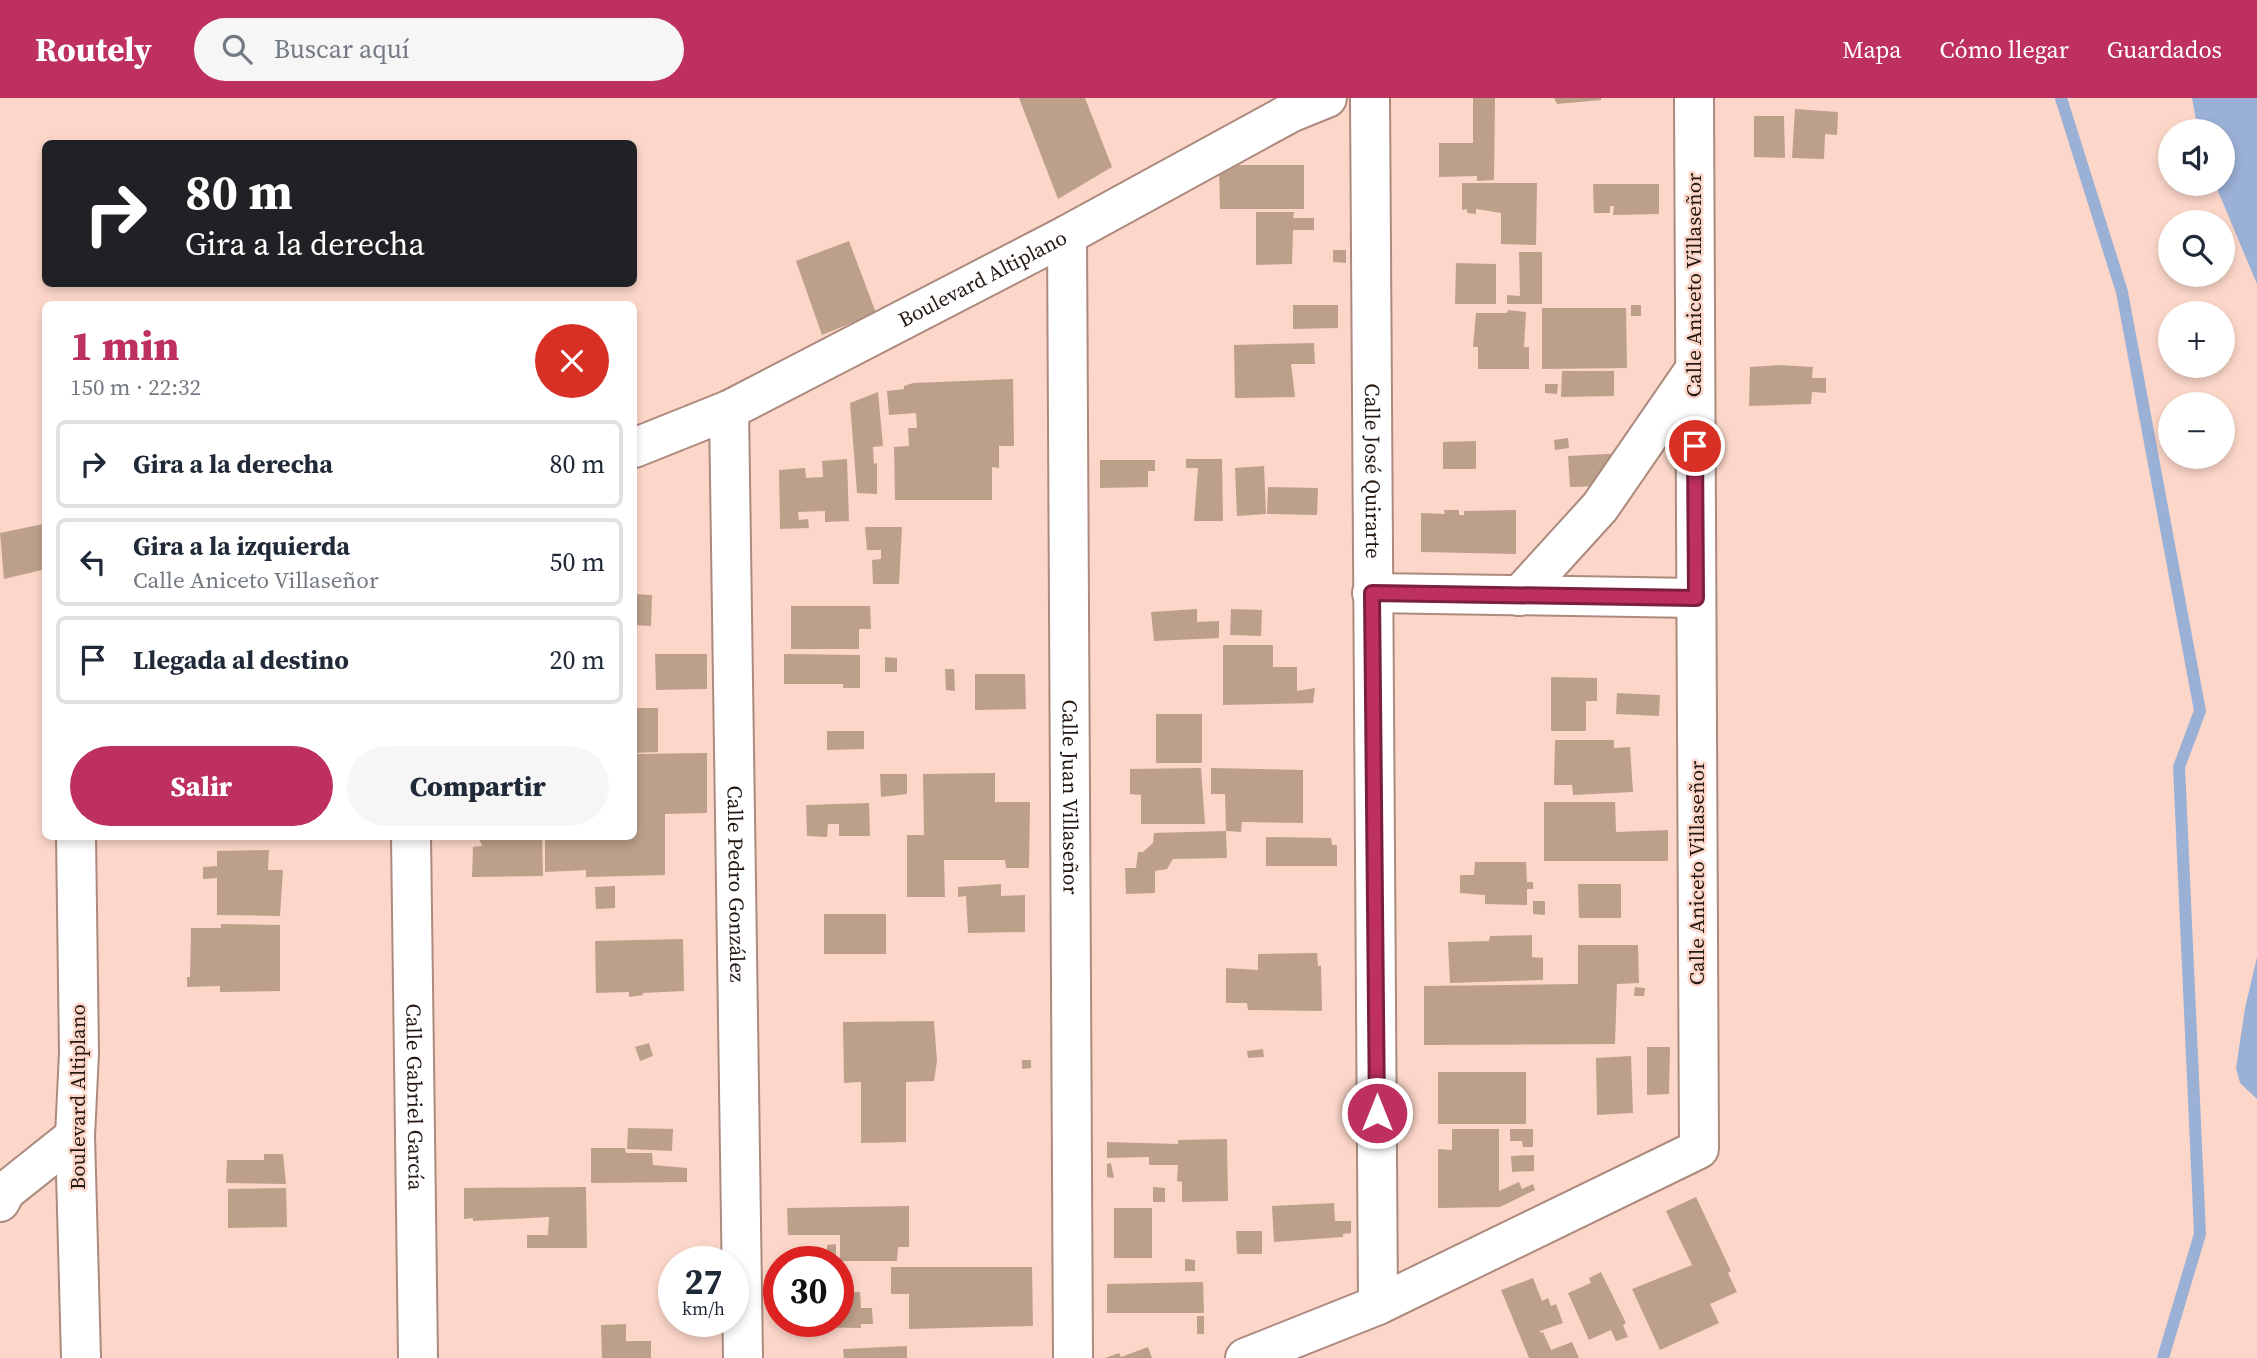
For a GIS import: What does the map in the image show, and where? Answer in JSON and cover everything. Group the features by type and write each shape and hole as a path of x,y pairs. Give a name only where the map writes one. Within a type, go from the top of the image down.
{"street":[{"name":"Boulevard Altiplano","path":"637,447 729,410 1067,235 1290,113 1327,98"},
{"name":"Calle José Quirarte","path":"1370,98 1378,1304"},
{"name":"Calle Aniceto Villaseñor","path":"1245,1358 1378,1304 1699,1149 1693,98"},
{"name":"Calle Juan Villaseñor","path":"1067,235 1073,1358"},
{"path":"1519,596 1600,506 1695,369"},
{"name":"Calle Pedro González","path":"729,410 743,1358"},
{"path":"1372,593 1696,598"},
{"name":"Boulevard Altiplano","path":"76,840 79,1053 75,1136 81,1358"},
{"name":"Calle Gabriel García","path":"411,840 418,1358"},
{"path":"0,1202 6,1191 75,1136"}],"water":[{"path":"2192,98 2257,98 2257,284 2235,232 2235,210 2226,210 2220,196 2235,196 2235,119 2196,119"},
{"path":"2257,957 2257,1099 2240,1083 2236,1068 2245,1008"}],"building":[{"path":"1019,98 1085,98 1112,167 1058,199"},
{"path":"1473,98 1495,98 1494,180 1477,181 1477,176 1439,177 1439,143 1473,143"},
{"path":"1554,98 1601,98 1601,100 1557,104"},
{"path":"1795,109 1838,112 1837,135 1825,134 1824,159 1792,158"},
{"path":"1754,116 1784,116 1785,158 1754,157"},
{"path":"1219,165 1304,165 1304,209 1220,209"},
{"path":"1462,183 1537,183 1536,245 1501,244 1501,213 1476,209 1476,214 1467,213 1467,209 1462,210"},
{"path":"1593,184 1659,184 1659,214 1613,215 1614,206 1610,206 1610,213 1594,213"},
{"path":"1256,212 1294,212 1293,218 1314,218 1314,230 1293,230 1292,264 1256,265"},
{"path":"849,241 876,313 822,335 796,261"},
{"path":"1333,250 1346,250 1346,263 1333,262"},
{"path":"1519,252 1542,252 1542,304 1507,304 1507,295 1520,296"},
{"path":"1456,263 1496,264 1496,304 1455,304"},
{"path":"1293,305 1338,305 1338,328 1293,329"},
{"path":"1631,305 1641,305 1641,316 1631,316"},
{"path":"1542,308 1626,308 1627,368 1542,369"},
{"path":"1508,310 1526,312 1524,347 1529,347 1529,369 1478,369 1478,347 1473,347 1476,313 1507,313"},
{"path":"1314,343 1315,364 1291,364 1295,397 1235,398 1234,345"},
{"path":"1750,367 1813,367 1812,378 1826,378 1826,393 1812,392 1811,404 1749,406"},
{"path":"1562,371 1614,371 1614,396 1561,397"},
{"path":"1013,379 1014,446 999,446 999,468 992,467 992,500 895,500 894,447 909,446 908,428 917,428 916,413 889,415 887,391 904,389 904,386 913,383"},
{"path":"1545,384 1558,384 1557,394 1545,393"},
{"path":"878,392 883,446 873,447 874,464 877,463 877,494 857,493 850,403"},
{"path":"1568,438 1569,448 1555,450 1554,440"},
{"path":"1476,441 1476,469 1443,469 1443,442"},
{"path":"1628,453 1629,485 1570,487 1568,456"},
{"path":"847,459 849,521 825,522 825,511 798,512 799,520 808,519 809,528 780,529 779,470 805,468 806,478 823,477 822,461"},
{"path":"1186,459 1222,459 1223,521 1194,521 1198,468 1186,468"},
{"path":"1100,460 1155,460 1155,471 1148,471 1148,487 1100,488"},
{"path":"1264,466 1266,514 1237,516 1235,468"},
{"path":"1268,487 1318,488 1317,515 1267,514"},
{"path":"1444,510 1459,510 1459,515 1464,515 1464,511 1516,510 1516,554 1421,552 1421,513 1445,514"},
{"path":"42,524 42,570 4,579 0,533"},
{"path":"865,527 902,527 899,584 873,584 872,560 881,559 881,550 867,550"},
{"path":"637,594 652,595 651,626 637,625"},
{"path":"791,606 870,606 871,629 859,629 859,649 791,649"},
{"path":"1197,609 1197,622 1219,621 1219,638 1154,641 1151,612"},
{"path":"1231,609 1262,610 1261,636 1230,635"},
{"path":"1223,645 1273,645 1273,667 1297,667 1297,691 1315,688 1313,703 1223,705"},
{"path":"655,654 707,654 707,689 656,690"},
{"path":"784,654 860,655 860,688 843,688 843,684 784,684"},
{"path":"885,657 897,658 897,672 885,672"},
{"path":"945,669 954,669 955,691 946,690"},
{"path":"975,674 1025,674 1026,709 975,710"},
{"path":"1551,677 1597,678 1597,701 1586,701 1586,731 1551,731"},
{"path":"1617,693 1660,695 1659,716 1616,714"},
{"path":"637,708 658,708 658,752 637,753"},
{"path":"1156,714 1202,714 1202,763 1156,763"},
{"path":"827,731 864,731 864,749 827,750"},
{"path":"1555,740 1614,740 1614,748 1630,747 1633,792 1573,795 1572,785 1554,785"},
{"path":"707,753 707,813 665,814 665,875 586,877 586,870 545,872 545,840 637,840 637,754"},
{"path":"1201,768 1205,824 1141,824 1141,795 1130,794 1130,769"},
{"path":"1211,768 1303,770 1303,823 1242,822 1241,832 1226,831 1225,794 1211,794"},
{"path":"995,773 995,802 1030,802 1029,868 1006,868 1005,860 944,860 945,897 907,897 907,835 924,835 923,774"},
{"path":"880,774 907,774 907,794 881,797"},
{"path":"1544,802 1615,802 1616,832 1668,830 1668,861 1544,861"},
{"path":"869,803 870,836 839,836 839,824 828,824 827,837 807,836 806,805"},
{"path":"1226,831 1227,858 1173,859 1167,869 1155,871 1155,893 1126,894 1125,868 1136,868 1138,852 1143,852 1153,843 1154,833"},
{"path":"1266,837 1331,838 1332,845 1337,845 1337,866 1266,866"},
{"path":"480,840 542,840 543,876 472,877 473,847 482,846"},
{"path":"269,850 268,870 283,870 280,916 217,915 217,878 203,879 203,867 217,866 217,851"},
{"path":"1475,862 1526,862 1527,882 1533,882 1533,889 1527,889 1527,905 1485,904 1485,895 1460,893 1460,875 1474,875"},
{"path":"1001,884 1001,896 1025,895 1025,932 968,933 966,896 958,897 958,887"},
{"path":"1578,884 1621,884 1621,918 1579,918"},
{"path":"615,886 615,908 596,909 595,887"},
{"path":"1533,901 1545,901 1545,915 1533,914"},
{"path":"824,914 886,914 886,954 824,954"},
{"path":"221,924 280,925 280,991 220,992 220,986 187,987 187,977 190,977 191,928 221,928"},
{"path":"1532,935 1532,957 1543,958 1543,980 1450,983 1448,942 1489,941 1490,936"},
{"path":"683,939 684,991 643,993 629,997 629,992 596,993 595,941"},
{"path":"1578,945 1638,945 1639,983 1617,984 1615,1044 1424,1045 1424,986 1578,984"},
{"path":"1317,953 1318,966 1321,966 1322,1011 1248,1010 1247,1003 1226,1003 1226,968 1258,970 1258,954"},
{"path":"1635,987 1645,988 1644,996 1634,996"},
{"path":"934,1021 937,1061 934,1081 906,1082 906,1142 861,1143 861,1082 844,1083 843,1022"},
{"path":"649,1043 653,1056 640,1061 635,1047"},
{"path":"1647,1047 1670,1047 1669,1094 1647,1095"},
{"path":"1263,1049 1264,1057 1248,1058 1247,1051"},
{"path":"1631,1056 1633,1113 1597,1115 1596,1058"},
{"path":"1022,1060 1031,1060 1031,1068 1022,1069"},
{"path":"1438,1072 1526,1072 1526,1124 1438,1124"},
{"path":"628,1128 673,1129 672,1151 627,1149"},
{"path":"1452,1129 1499,1129 1499,1191 1519,1182 1522,1189 1533,1184 1535,1190 1500,1207 1438,1208 1438,1149 1452,1150"},
{"path":"1510,1129 1533,1129 1533,1147 1523,1147 1522,1141 1510,1141"},
{"path":"1227,1139 1228,1201 1182,1202 1182,1182 1177,1181 1178,1165 1149,1165 1149,1157 1107,1158 1107,1142 1178,1144 1178,1140"},
{"path":"591,1148 625,1148 626,1153 652,1153 653,1165 687,1168 687,1182 591,1183"},
{"path":"264,1154 283,1154 286,1184 226,1183 227,1160 264,1160"},
{"path":"1534,1155 1534,1171 1512,1172 1511,1156"},
{"path":"1111,1163 1114,1178 1107,1177 1107,1164"},
{"path":"586,1187 587,1248 527,1248 527,1235 548,1235 549,1217 473,1221 473,1218 464,1219 464,1188"},
{"path":"1153,1187 1165,1188 1165,1202 1153,1202"},
{"path":"286,1188 287,1227 228,1228 228,1189"},
{"path":"1696,1197 1731,1271 1728,1273 1737,1292 1710,1304 1719,1323 1660,1350 1632,1289 1692,1265 1666,1211"},
{"path":"1334,1203 1335,1221 1351,1221 1351,1233 1343,1234 1343,1237 1274,1242 1272,1206"},
{"path":"909,1206 909,1247 898,1247 897,1261 854,1261 854,1246 840,1246 840,1235 788,1235 787,1208"},
{"path":"1114,1208 1152,1208 1152,1258 1114,1258"},
{"path":"1236,1231 1262,1231 1262,1254 1237,1254"},
{"path":"1185,1259 1195,1260 1195,1271 1185,1271"},
{"path":"891,1267 1032,1267 1033,1326 909,1329 909,1294 891,1294"},
{"path":"1601,1272 1626,1323 1623,1325 1628,1337 1616,1341 1611,1330 1589,1340 1568,1293 1591,1283 1589,1278"},
{"path":"1533,1278 1542,1301 1548,1298 1551,1306 1556,1304 1563,1323 1540,1333 1543,1332 1551,1350 1572,1342 1579,1358 1529,1358 1501,1290"},
{"path":"1203,1282 1204,1313 1107,1313 1107,1284"},
{"path":"854,1292 860,1292 861,1308 872,1308 873,1324 861,1324 861,1328 854,1328"},
{"path":"1197,1316 1204,1316 1204,1334 1197,1334"},
{"path":"626,1324 626,1341 651,1341 651,1358 602,1358 601,1325"},
{"path":"907,1346 907,1358 844,1358 843,1349"},
{"path":"1148,1347 1152,1358 1105,1358 1119,1353 1121,1357"}],"waterway":[{"path":"2061,98 2122,292 2200,711 2179,767 2200,1234 2163,1358"}],"route":[{"path":"1377,1113 1372,593 1696,598 1695,446"}]}
